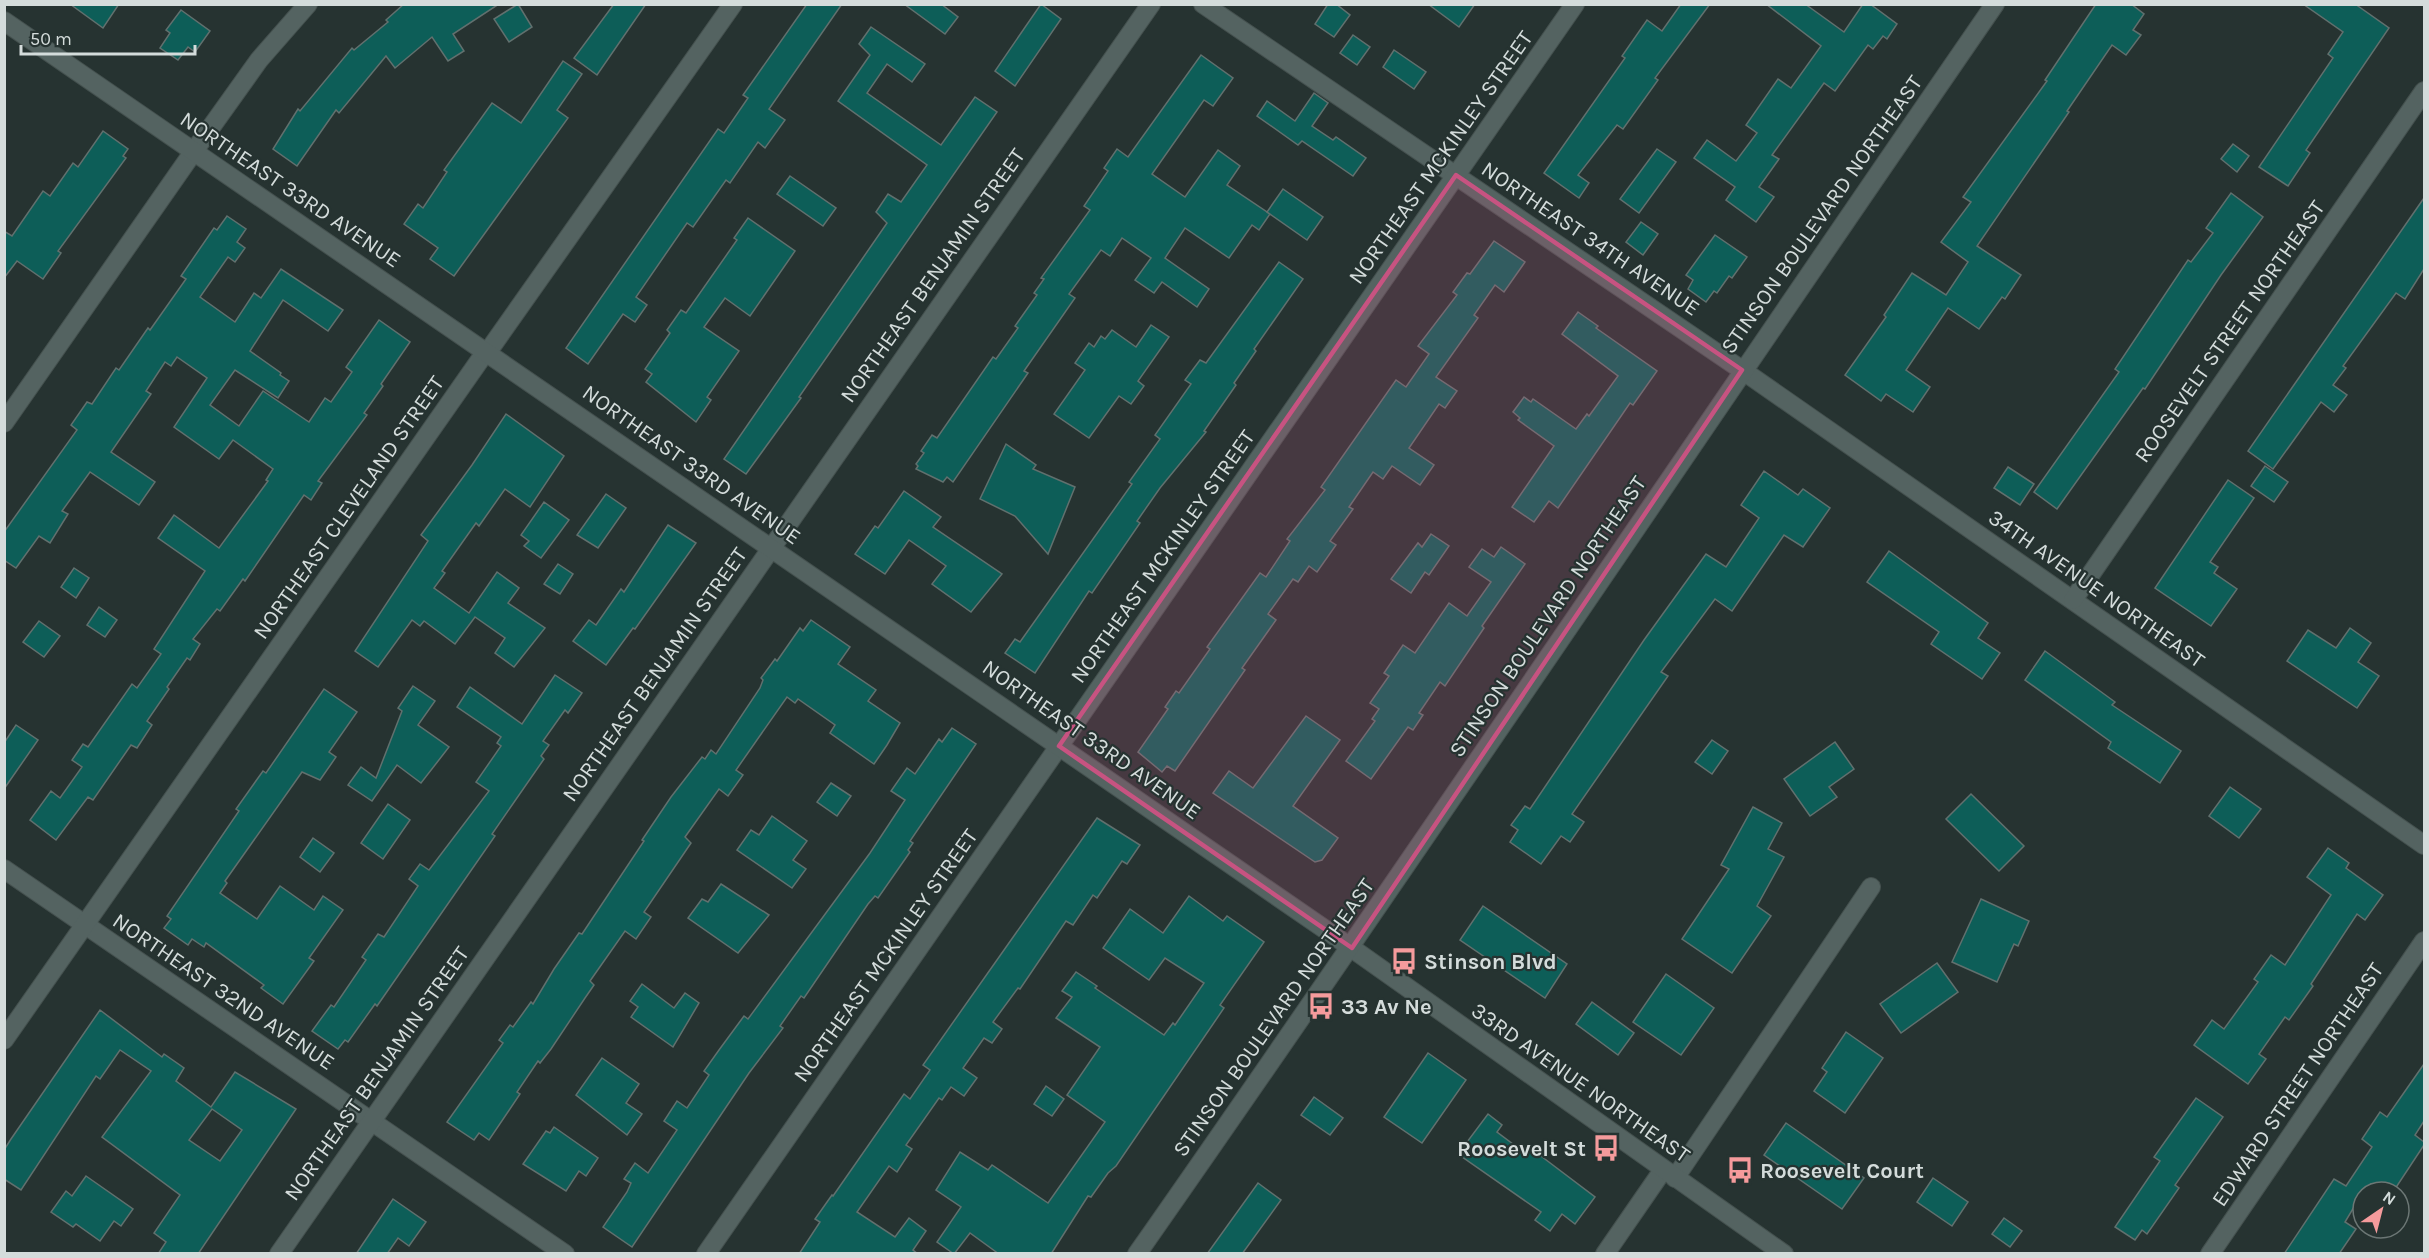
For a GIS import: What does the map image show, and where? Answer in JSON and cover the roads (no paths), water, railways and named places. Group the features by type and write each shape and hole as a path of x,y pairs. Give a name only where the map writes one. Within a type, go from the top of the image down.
{"street":[{"path":"4,423 260,60 308,4"},
{"name":"NORTHEAST CLEVELAND STREET","path":"4,1040 482,357 733,4"},
{"name":"NORTHEAST BENJAMIN STREET","path":"279,1254 1151,4"},
{"name":"NORTHEAST 34TH AVENUE","path":"1203,4 1742,370"},
{"name":"NORTHEAST MCKINLEY STREET","path":"706,1254 1575,4"},
{"name":"STINSON BOULEVARD NORTHEAST","path":"1137,1254 1352,948 1742,370 1995,4"},
{"name":"NORTHEAST 33RD AVENUE","path":"4,21 1352,948"},
{"name":"ROOSEVELT STREET NORTHEAST","path":"2073,600 2424,91"},
{"name":"34TH AVENUE NORTHEAST","path":"1742,370 2424,845"},
{"name":"NORTHEAST 32ND AVENUE","path":"4,869 565,1254"},
{"path":"1605,1254 1669,1174 1871,887"},
{"name":"EDWARD STREET NORTHEAST","path":"2210,1254 2424,941"},
{"name":"33RD AVENUE NORTHEAST","path":"1352,948 1784,1254"}],"place":[{"name":"Stinson Blvd","path":"1404,961"},
{"name":"33 Av Ne","path":"1321,1006"},
{"name":"Roosevelt St","path":"1606,1148"},
{"name":"Roosevelt Court","path":"1740,1170"}]}
